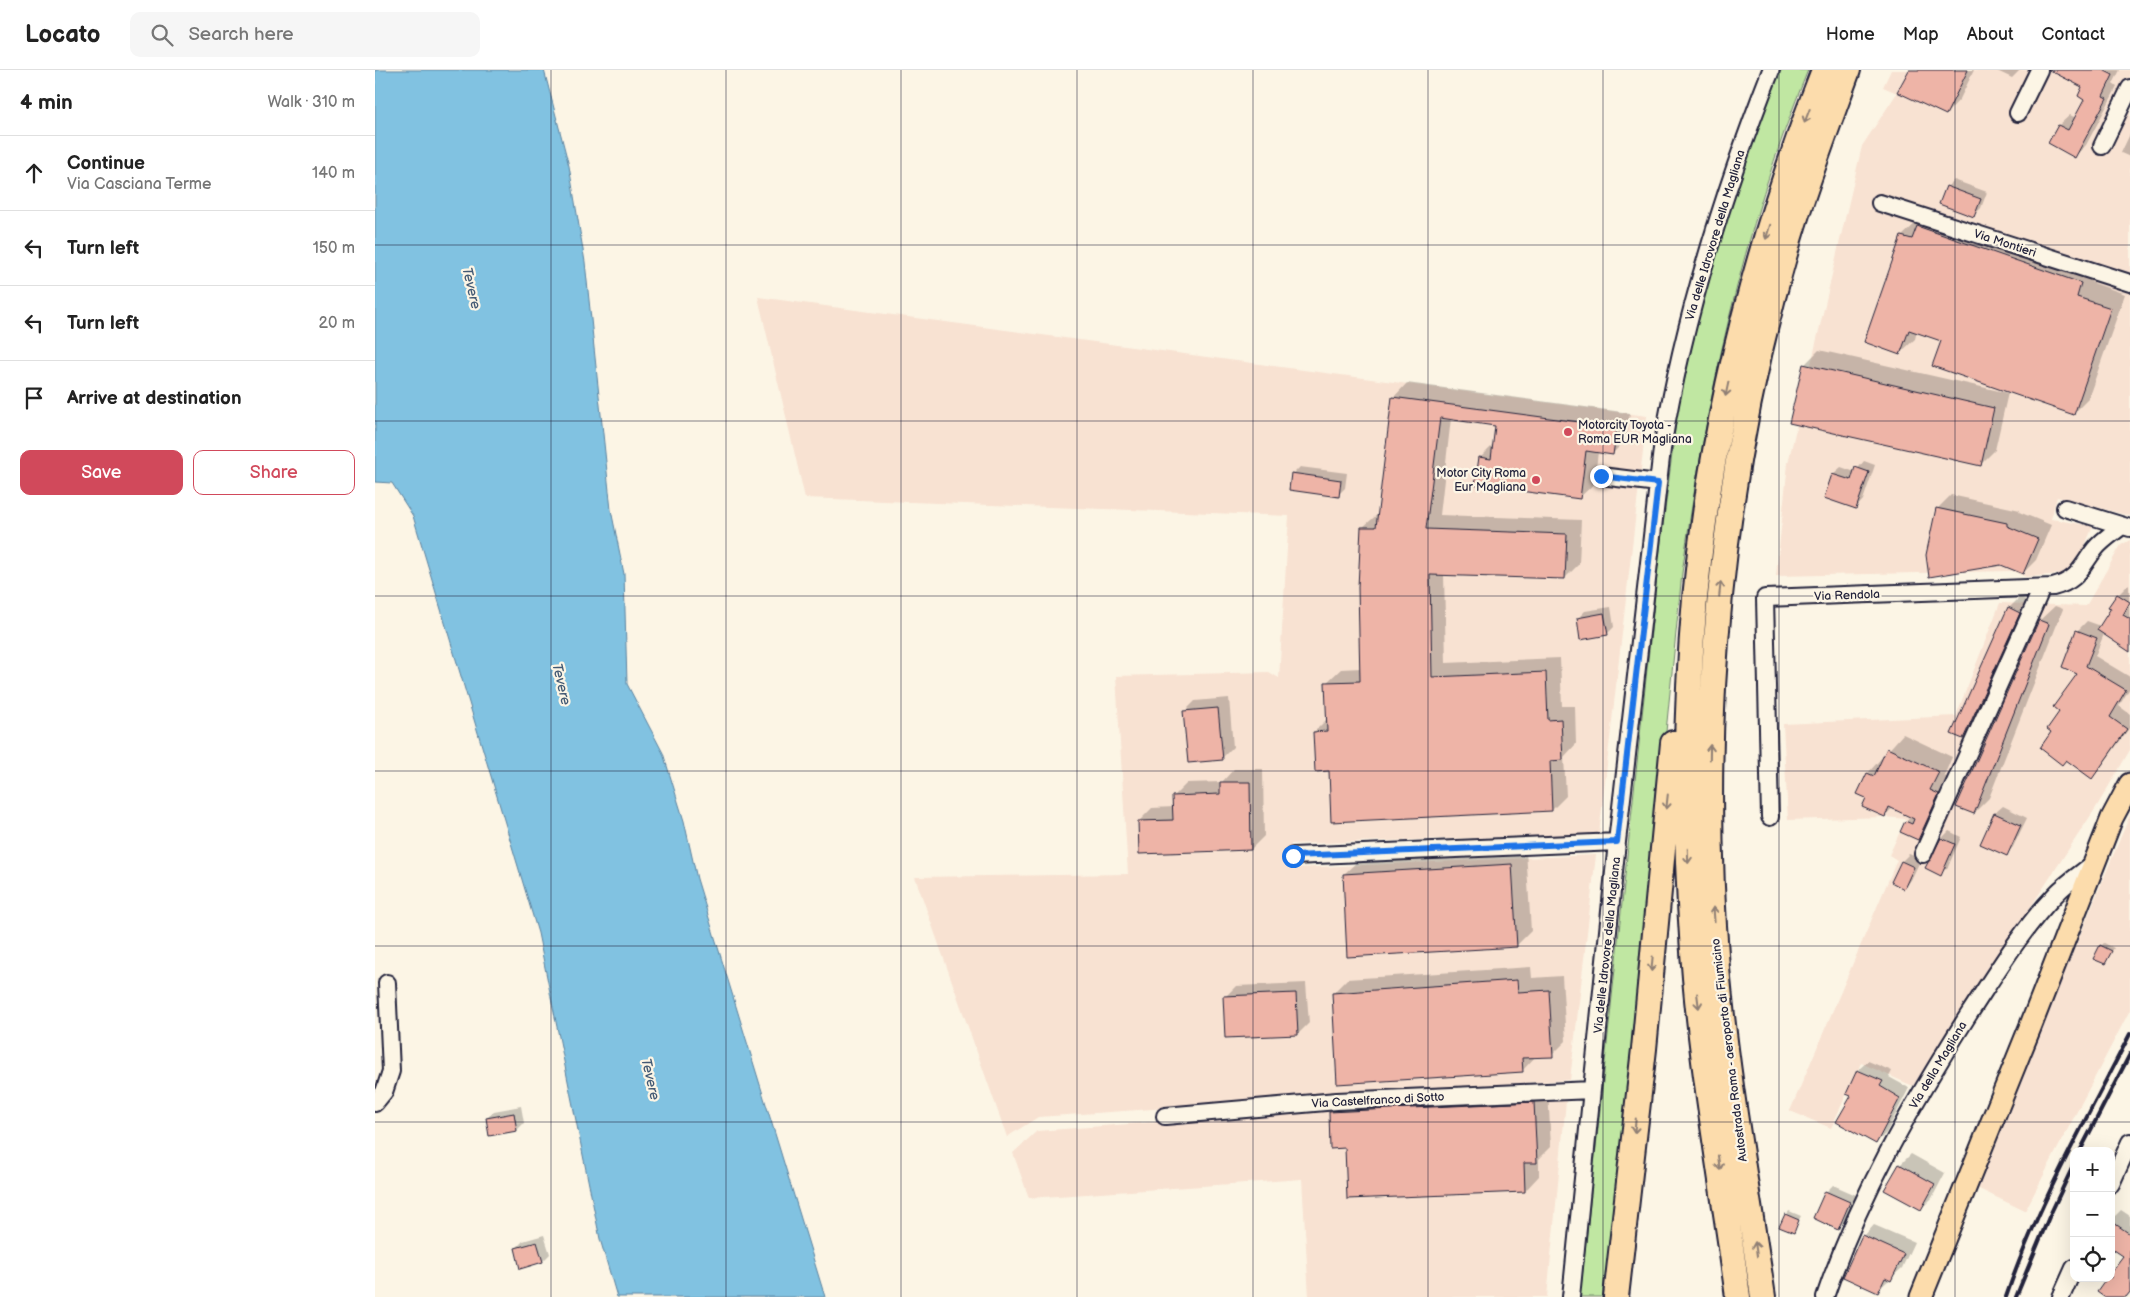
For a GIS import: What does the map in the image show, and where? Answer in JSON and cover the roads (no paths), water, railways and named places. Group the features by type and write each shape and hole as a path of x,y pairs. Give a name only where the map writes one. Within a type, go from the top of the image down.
{"highway":[{"name":"Autostrada Roma - aeroporto di Fiumicino","path":"1739,1297 1705,1061 1691,936 1686,778 1695,598 1715,454 1739,340 1755,275 1782,185 1824,70"},
{"name":"Autostrada Roma - aeroporto di Fiumicino","path":"1763,1297 1729,1068 1717,969 1709,799 1713,660 1724,544 1740,447 1758,357 1796,216 1848,70"},
{"path":"1617,1297 1644,1049 1679,685 1695,598"}],"main road":[{"path":"1921,1297 2112,818 2130,784"}],"street":[{"name":"Via delle Idrovore della Magliana","path":"1571,1297 1617,842 1658,483 1673,385 1695,295 1739,157 1771,70"},
{"path":"2018,113 2039,70"},
{"path":"2102,146 2130,88"},
{"name":"Via Montieri","path":"1880,204 2130,283"},
{"path":"1601,476 1658,483"},
{"path":"2065,508 2126,527"},
{"name":"Via Rendola","path":"1769,817 1765,598 2042,588 2064,584 2078,575 2096,548 2126,527"},
{"path":"1923,854 2042,588"},
{"path":"1293,856 1617,842"},
{"name":"Via della Magliana","path":"1825,1297 1841,1249 1870,1186 1925,1083 2007,956 2032,923 2056,893 2096,862"},
{"path":"375,1102 384,1092 391,1072 387,983"},
{"name":"Via Castelfranco di Sotto","path":"1165,1116 1337,1101 1592,1090"},
{"path":"2115,1175 2130,1142"},
{"path":"2061,1297 2070,1277"}],"water":[{"name":"Tevere","path":"375,70 544,70 569,166 585,262 611,510 624,574 627,684 663,753 684,821 697,879 825,1297 617,1297 600,1239 538,933 413,516 392,483 375,482"}],"railway":[{"path":"2006,1297 2018,1263 2047,1196 2130,1034"},
{"path":"2082,1147 2130,1054"},
{"path":"2016,1297 2049,1217 2070,1172"}],"place":[{"name":"Motorcity Toyota - Roma EUR Magliana","path":"1568,432"},
{"name":"Motor City Roma Eur Magliana","path":"1536,480"}]}
